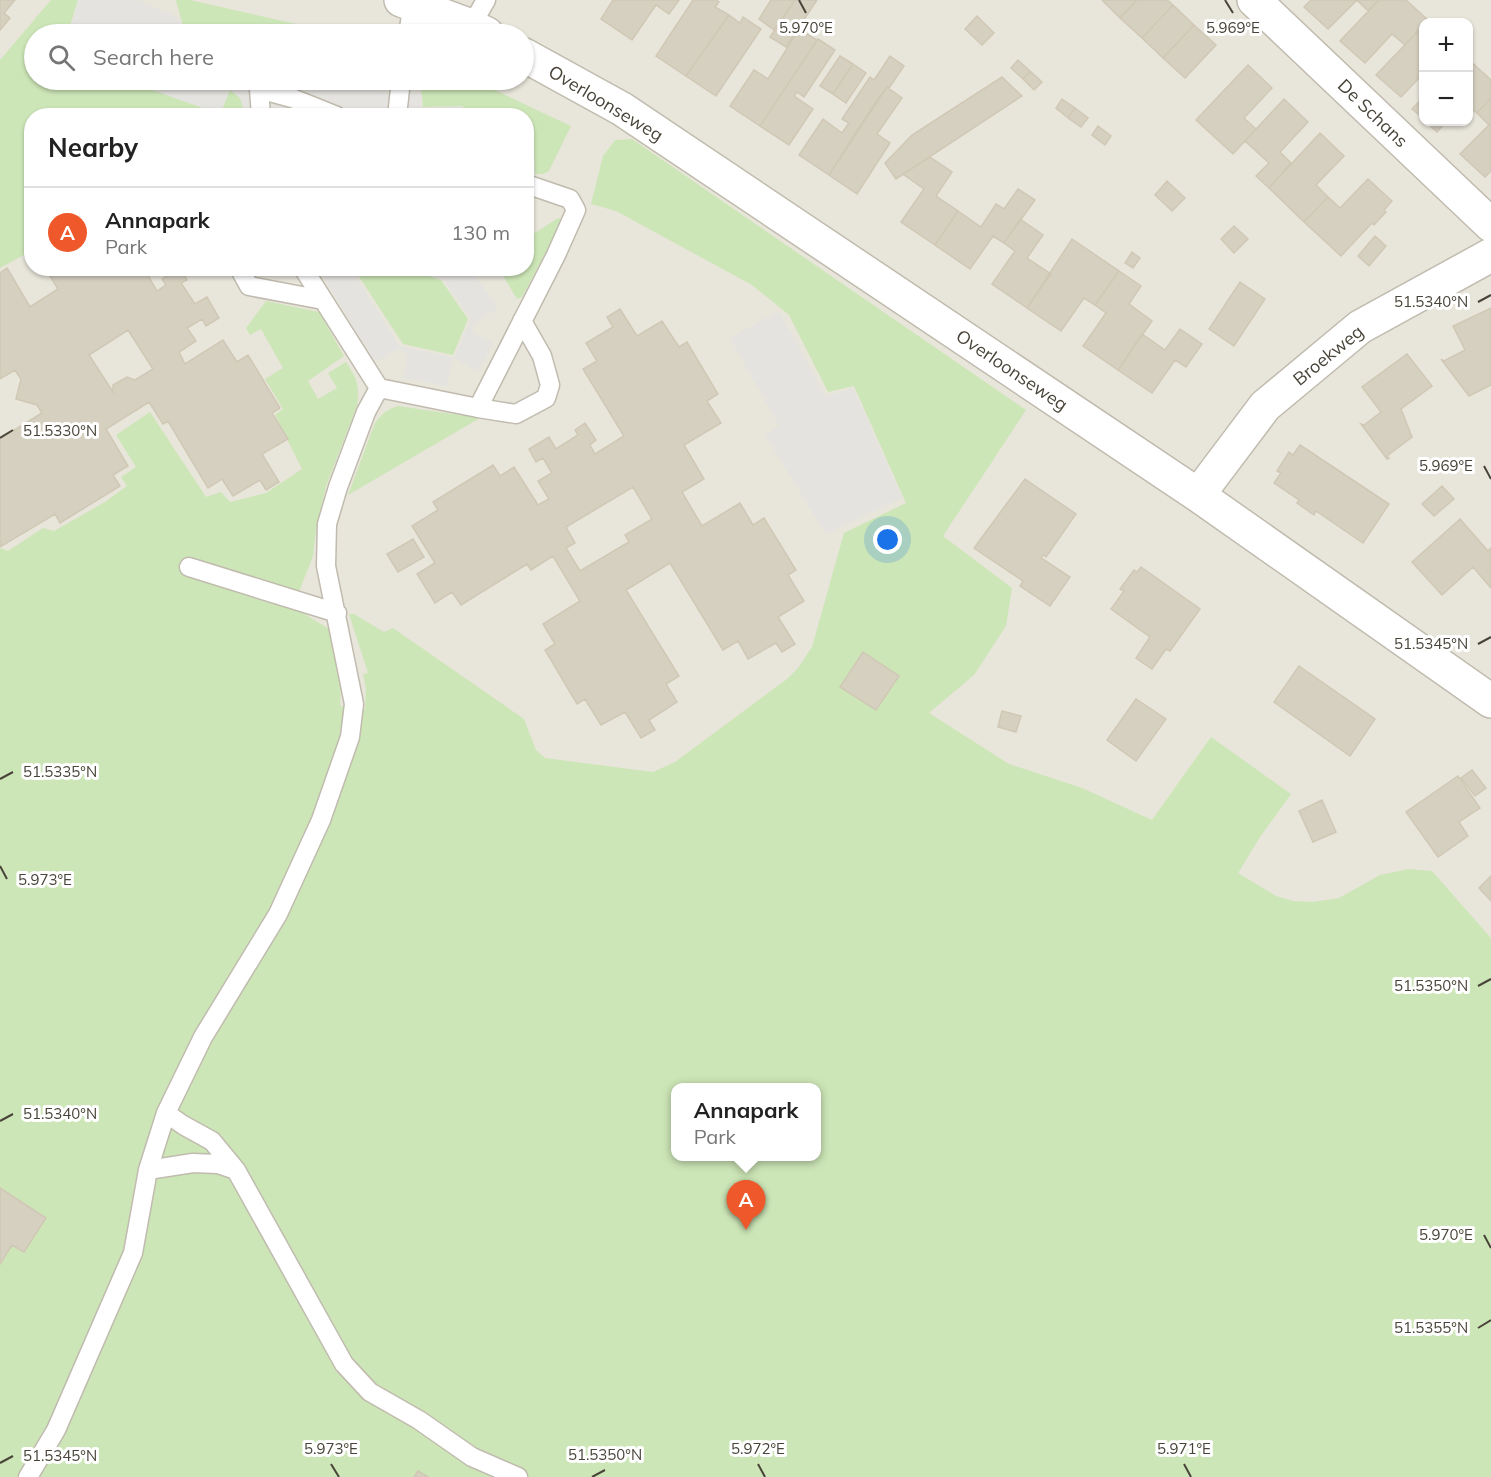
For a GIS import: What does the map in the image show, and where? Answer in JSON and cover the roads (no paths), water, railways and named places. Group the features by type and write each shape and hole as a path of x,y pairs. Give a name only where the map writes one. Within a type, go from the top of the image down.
{"street":[{"name":"De Schans","path":"1254,0 1491,225"},
{"path":"407,13 481,20"},
{"name":"Overloonseweg","path":"534,61 622,109 1198,495 1491,701"},
{"name":"Broekweg","path":"1198,495 1265,406 1360,327 1491,255"}],"lane":[{"path":"259,90 260,108"},
{"path":"263,90 317,108"},
{"path":"399,108 401,90"},
{"path":"478,408 576,210 570,199 534,187"},
{"path":"243,276 249,286 323,300"},
{"path":"308,276 379,388 516,414 546,398 550,385 542,356 522,321"},
{"path":"28,1477 56,1430 133,1253 148,1170 166,1113 203,1037 278,914 321,820 350,737 354,704 326,566 327,524 366,412 379,388"},
{"path":"189,567 337,613"},
{"path":"166,1113 212,1141 236,1170 344,1364 370,1392 419,1420 472,1457 518,1477"},
{"path":"148,1170 193,1163 218,1164 236,1170"}],"place":[{"name":"Annapark","path":"746,1230"}]}
